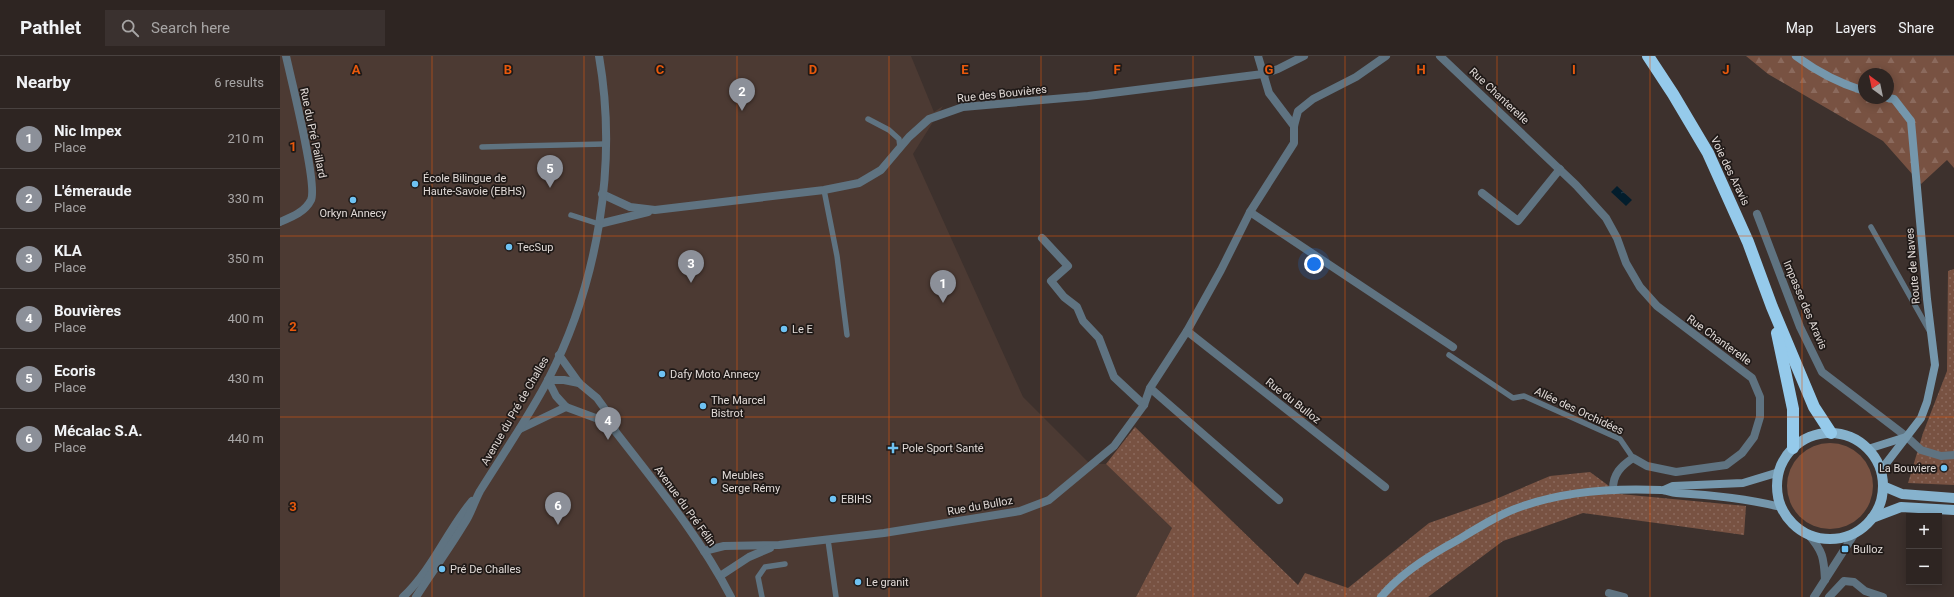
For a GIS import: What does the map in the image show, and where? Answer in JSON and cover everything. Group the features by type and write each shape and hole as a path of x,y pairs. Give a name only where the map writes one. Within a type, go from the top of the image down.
{"highway":[{"name":"Voie des Aravis","path":"1648,56 1673,94 1708,153 1748,242 1772,306 1814,407 1831,433"},
{"name":"Voie des Aravis","path":"1772,306 1793,409 1793,448"}],"main road":[{"path":"1796,56 1814,70 1858,89"},
{"name":"Route de Naves","path":"1880,470 1921,418 1928,402 1934,365 1911,121 1894,99"},
{"path":"1872,518 1882,498 1883,486 1880,470 1868,449 1857,441 1844,435 1831,433 1811,437 1793,448 1787,455 1779,472 1777,490 1781,507 1789,520 1808,534 1819,538 1832,539 1855,533 1872,518 1901,507 1954,510"},
{"path":"1868,449 1907,437"},
{"path":"1664,490 1673,486 1743,483 1779,472"},
{"path":"1883,486 1902,494 1954,498"},
{"path":"1381,597 1394,581 1434,553 1476,529 1522,506 1570,495 1613,489 1664,490 1674,493 1702,494 1748,499 1781,507"}],"street":[{"name":"Rue du Pré Paillard","path":"280,222 302,211 308,206 313,192 311,172 286,56"},
{"name":"Avenue du Pré de Challes","path":"416,597 465,523 479,493 520,429 548,380 571,329 584,288 600,224 605,144 603,90 599,56"},
{"path":"1258,56 1269,93 1294,126"},
{"name":"Rue des Bouvières","path":"600,224 655,210 824,190 853,185 873,176 887,163 918,127 928,119 963,107 1088,96 1264,74 1278,70 1304,56"},
{"name":"Rue du Bulloz","path":"704,551 724,546 779,545 884,533 1020,511 1049,500 1114,446 1144,406 1150,388 1187,332 1221,270 1250,212 1294,143 1294,126 1298,111 1313,99 1356,77 1386,56"},
{"name":"Rue Chanterelle","path":"1440,56 1576,184 1606,218 1617,238 1626,263 1640,287 1656,306 1752,378 1760,397 1760,417 1754,437 1742,453 1726,465 1676,472 1647,466 1633,458"},
{"path":"1482,193 1518,221 1560,169"},
{"name":"Rue des Bouvières","path":"602,194 630,207 655,210"},
{"path":"1250,212 1451,351"},
{"name":"Impasse des Aravis","path":"1756,214 1800,327 1822,372 1907,437 1921,450 1941,456 1954,455"},
{"path":"1042,238 1068,266 1051,281 1064,297 1077,307 1083,321 1099,338 1114,377 1144,406"},
{"name":"Rue du Bulloz","path":"1187,332 1385,487"},
{"name":"Avenue du Pré Félin","path":"559,355 579,383 597,398 610,416 615,431"},
{"path":"520,429 566,407 556,396 548,380 564,380 579,383"},
{"path":"1150,388 1279,500"},
{"name":"Avenue du Pré Félin","path":"566,407 601,420 615,431 704,551 731,597"},
{"path":"1613,489 1613,482 1620,466 1633,458"},
{"name":"Avenue du Pré de Challes","path":"403,597 417,583 458,517 479,493"},
{"path":"1814,597 1855,533"},
{"path":"1808,534 1820,547 1824,560 1825,580"},
{"name":"Rue du Bulloz","path":"720,576 758,552 779,545"},
{"path":"1829,597 1844,581 1854,582 1865,591 1883,597"},
{"path":"1609,593 1624,597"}],"lane":[{"path":"868,119 889,130 899,139 900,147"},
{"path":"482,147 605,144"},
{"path":"824,190 837,256 847,335"},
{"path":"571,215 600,224"},
{"path":"1871,227 1931,334"},
{"name":"Allée des Orchidées","path":"1451,351 1513,398 1524,396 1620,439 1633,458"},
{"path":"828,540 836,597"},
{"path":"762,597 758,577 765,567 785,564"}],"shaded area":[{"path":"280,56 911,56 934,112 943,106 913,154 1023,397 1090,464 1106,464 1172,528 1136,597 280,597"}],"green space":[{"path":"1746,56 1954,56 1954,168 1947,160 1921,184 1883,141 1768,74"},
{"path":"1954,269 1954,485 1908,483 1923,433 1947,371 1948,271"},
{"path":"1135,427 1298,585 1305,573 1348,588 1429,523 1489,502 1550,476 1590,472 1620,494 1746,506 1744,535 1583,513 1503,541 1428,597 1136,597 1172,528 1106,464"},
{"path":"1822,443 1838,443 1847,446 1861,455 1870,469 1873,478 1873,494 1870,503 1861,517 1847,526 1838,529 1822,529 1806,522 1799,517 1794,510 1787,494 1787,478 1794,462 1799,455 1806,450"}],"water":[{"path":"1617,186 1632,200 1626,206 1611,192"}],"place":[{"name":"L'émeraude","path":"742,111"},
{"name":"École Bilingue de Haute-Savoie (EBHS)","path":"415,184"},
{"name":"Ecoris","path":"550,188"},
{"name":"Orkyn Annecy","path":"353,200"},
{"name":"TecSup","path":"509,247"},
{"name":"KLA","path":"691,283"},
{"name":"Nic Impex","path":"943,303"},
{"name":"Le E","path":"784,329"},
{"name":"Dafy Moto Annecy","path":"662,374"},
{"name":"The Marcel Bistrot","path":"703,406"},
{"name":"Bouvières","path":"608,440"},
{"name":"Pole Sport Santé","path":"893,448"},
{"name":"La Bouviere","path":"1944,468"},
{"name":"Meubles Serge Rémy","path":"714,481"},
{"name":"EBIHS","path":"833,499"},
{"name":"Mécalac S.A.","path":"558,525"},
{"name":"Bulloz","path":"1845,549"},
{"name":"Pré De Challes","path":"442,569"},
{"name":"Le granit","path":"858,582"}]}
